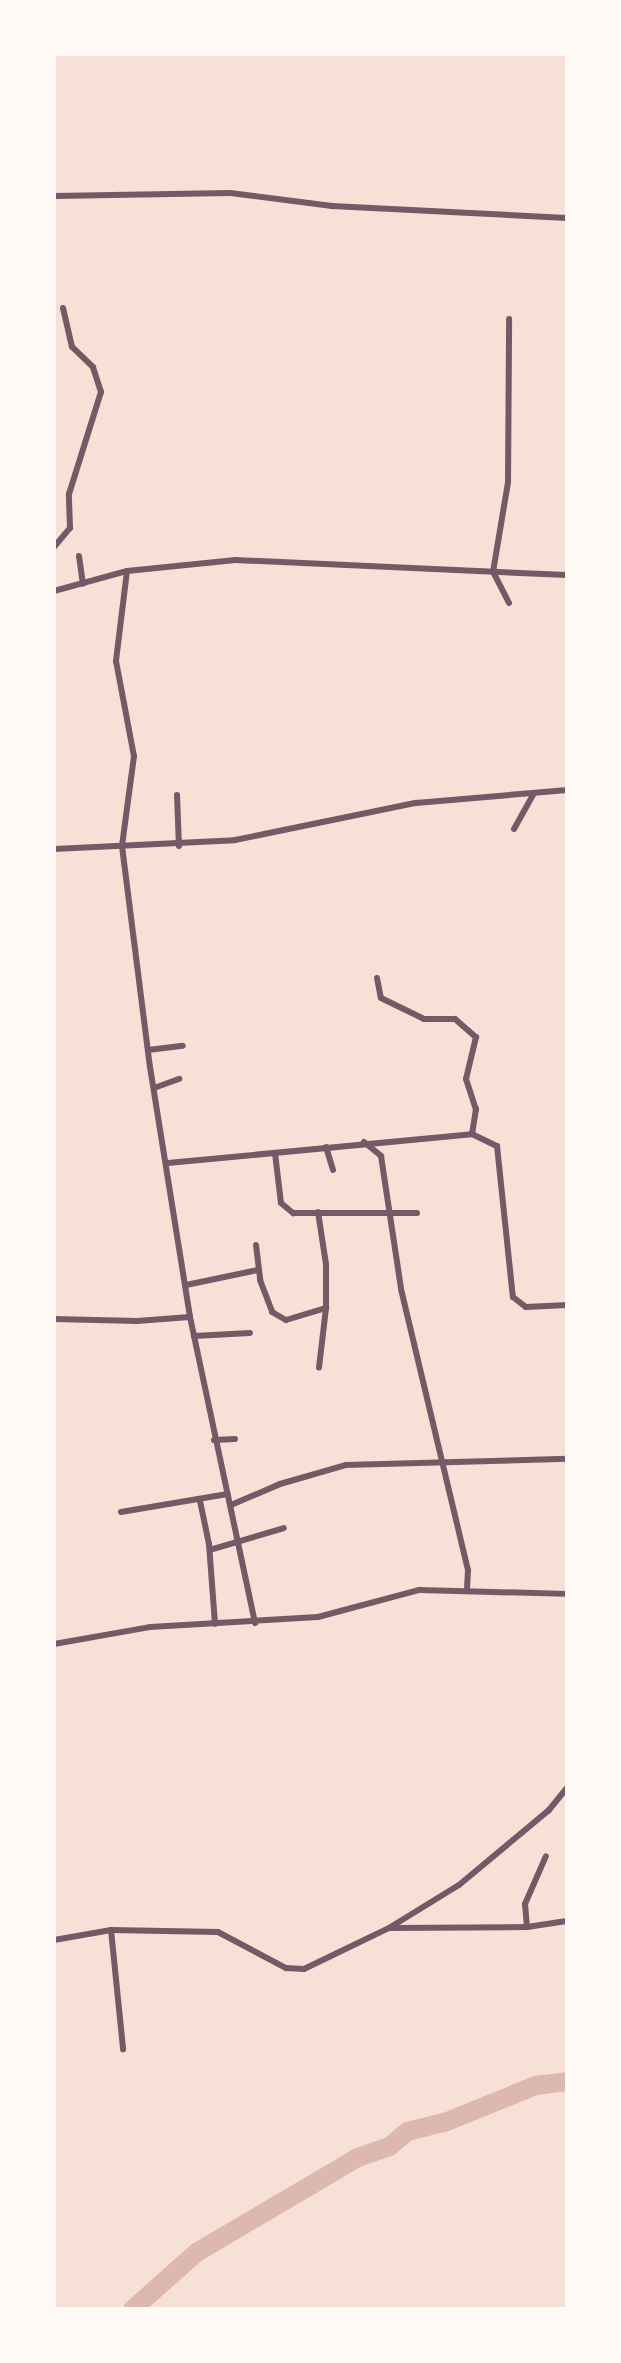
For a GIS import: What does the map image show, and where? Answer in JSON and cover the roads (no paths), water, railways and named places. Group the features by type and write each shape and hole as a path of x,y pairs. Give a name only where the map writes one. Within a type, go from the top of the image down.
{"street":[{"path":"54,196 230,193 332,206 567,218"},
{"path":"54,547 70,528 69,494 101,392 93,367 72,347 63,308"},
{"path":"509,319 509,482 494,572 509,603"},
{"path":"79,556 83,584"},
{"path":"54,591 127,570 188,562 253,559 567,575"},
{"path":"127,570 116,661 134,756 122,846 148,1050 168,1163 190,1317 214,1440 240,1542 255,1623"},
{"path":"54,849 179,846 235,840 416,803 567,790"},
{"path":"514,829 534,793"},
{"path":"177,795 179,846"},
{"path":"377,978 381,998 424,1020 455,1019 476,1037 466,1079 476,1109 472,1134"},
{"path":"148,1050 183,1046"},
{"path":"154,1088 179,1079"},
{"path":"168,1163 364,1142 472,1134 497,1146 515,1302 526,1307 567,1306"},
{"path":"381,1156 392,1141"},
{"path":"364,1142 381,1156 410,1333 468,1570 467,1590"},
{"path":"326,1147 332,1170"},
{"path":"275,1153 281,1203 293,1213 417,1213"},
{"path":"318,1212 326,1264 326,1308 318,1368"},
{"path":"256,1245 258,1270 268,1307 278,1316 299,1317 326,1308"},
{"path":"186,1286 258,1270"},
{"path":"54,1319 137,1321 190,1317"},
{"path":"194,1336 250,1333"},
{"path":"214,1440 236,1439"},
{"path":"429,1461 439,1445"},
{"path":"231,1505 280,1484 346,1465 567,1459"},
{"path":"121,1512 200,1501 228,1494"},
{"path":"200,1501 210,1550 215,1624"},
{"path":"210,1550 284,1528"},
{"path":"54,1644 150,1627 255,1623 318,1617 419,1590 567,1594"},
{"path":"54,1940 111,1930 218,1932 293,1970 321,1964 390,1928 459,1885 549,1810 567,1788"},
{"path":"527,1927 525,1904 546,1856"},
{"path":"390,1928 527,1927 567,1921"},
{"path":"111,1930 123,2049"}],"waterway":[{"path":"132,2309 196,2252 357,2157 389,2146 407,2131 444,2122 535,2085 567,2081"}]}
